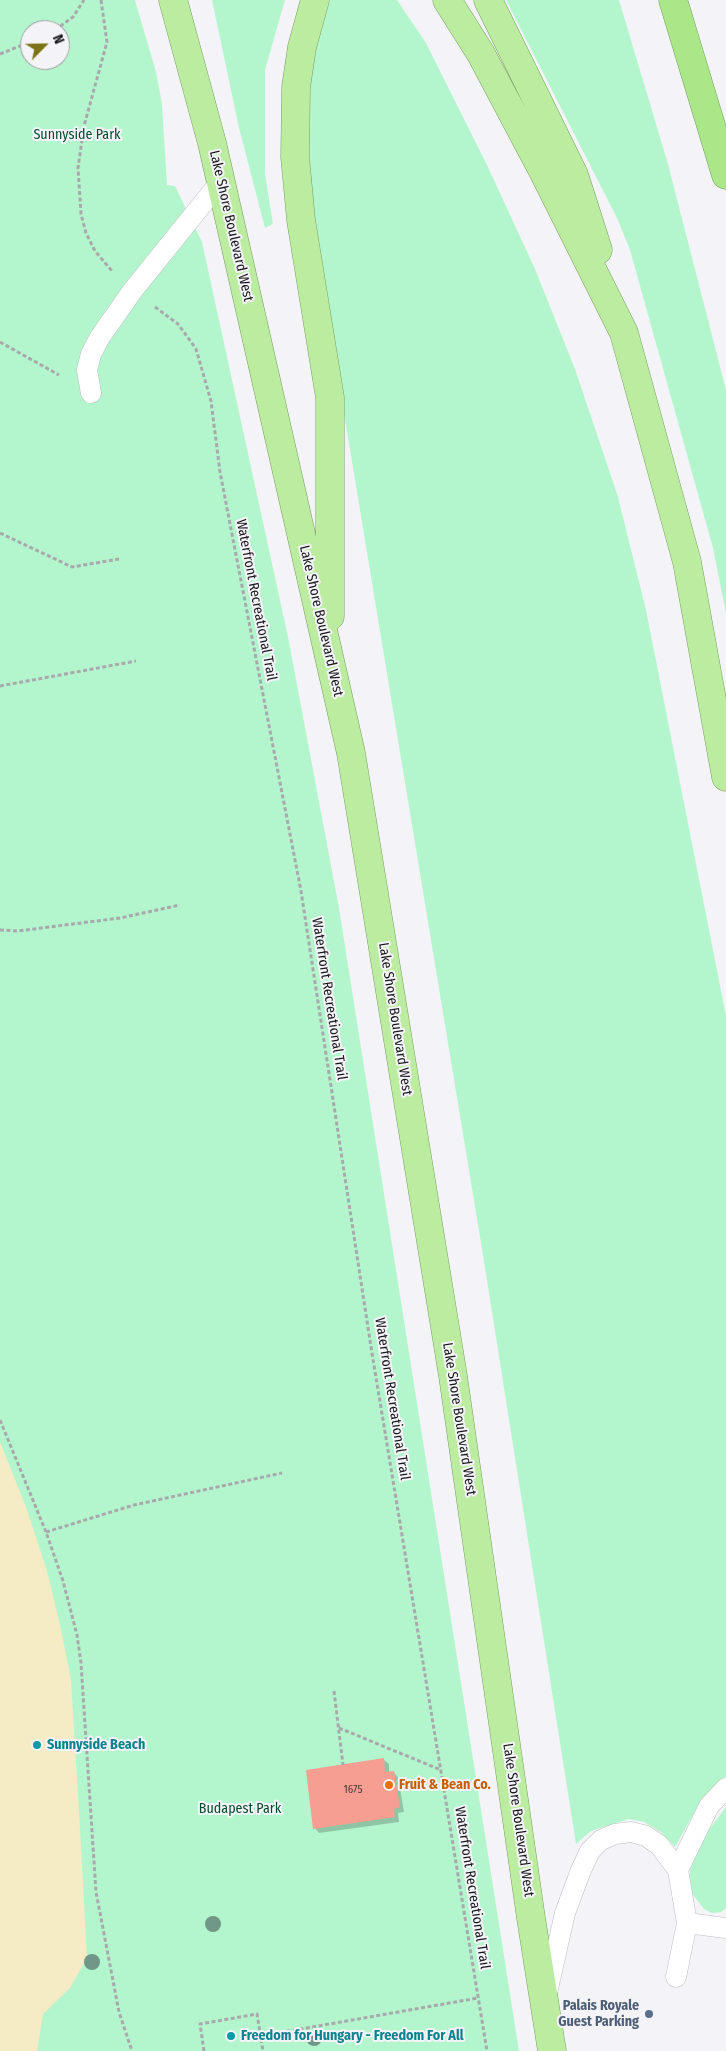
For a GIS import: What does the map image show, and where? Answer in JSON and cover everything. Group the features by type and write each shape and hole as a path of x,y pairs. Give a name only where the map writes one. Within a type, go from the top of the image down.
{"highway":[{"name":"Lake Shore Boulevard West","path":"173,0 212,143 351,752 452,1366 552,2051"},
{"path":"315,0 302,47 296,88 295,157 302,220 330,398 330,665"},
{"path":"447,0 480,54 540,165 624,333"},
{"path":"488,0 574,175 624,333 687,562 726,777"},
{"path":"673,0 726,176"}],"lane":[{"path":"91,393 87,370 91,354 133,290 220,181"},
{"path":"678,1870 709,1806 726,1788"},
{"path":"544,2002 566,1913 590,1851 601,1840 615,1834 631,1832 646,1836 659,1845 678,1870 687,1923 676,1977"},
{"path":"687,1923 726,1928"}],"path":[{"path":"70,20 84,0"},
{"name":"Waterfront Recreational Trail","path":"101,0 107,42 79,149 81,214 86,233 102,261 133,290 184,331 196,350 211,400 220,472 301,891 375,1366 486,2051"},
{"path":"0,54 20,46"},
{"path":"0,342 91,393"},
{"path":"0,533 72,567 119,559"},
{"path":"0,686 136,661"},
{"path":"0,930 18,931 120,918 180,905"},
{"path":"0,1420 46,1532 63,1581 82,1663 96,1892 119,2012 132,2051"},
{"path":"46,1532 134,1505 282,1473"},
{"path":"334,1691 343,1765"},
{"path":"339,1728 441,1770"},
{"path":"261,2036 478,1998"},
{"path":"204,2051 200,2024 257,2014 263,2051"}],"green space":[{"name":"Budapest Park","path":"0,0 135,0 156,72 162,104 167,185 175,186 202,242 288,637 339,908 519,2051 0,2051"},
{"path":"212,0 285,0 265,70 265,174 273,224 265,228 239,128"},
{"path":"330,0 397,0 426,43 487,165 535,269 575,369 618,497 646,610 726,1016 726,1776 702,1799 675,1847 661,1832 644,1822 629,1819 591,1831 576,1844 483,1255 303,165 306,117 315,46"},
{"path":"506,0 619,0 668,164 726,390 726,613 713,548 630,250 617,218"},
{"path":"726,1807 726,1908 721,1912 712,1913 704,1909 690,1891 688,1884 691,1863 707,1832"}],"sand":[{"name":"Sunnyside Beach","path":"0,1442 26,1507 47,1571 61,1629 71,1680 79,1811 87,1958 70,1988 43,2014 37,2051 0,2051"}],"building":[{"path":"384,1758 385,1772 394,1771 400,1807 394,1809 395,1817 313,1829 306,1770"}],"place":[{"name":"Sunnyside Beach","path":"37,1745"},
{"name":"Fruit & Bean Co.","path":"389,1785"},
{"name":"Palais Royale Guest Parking","path":"649,2014"},
{"name":"Freedom for Hungary - Freedom For All","path":"231,2036"}],"park label":[{"name":"Sunnyside Park","path":"77,135"}]}
